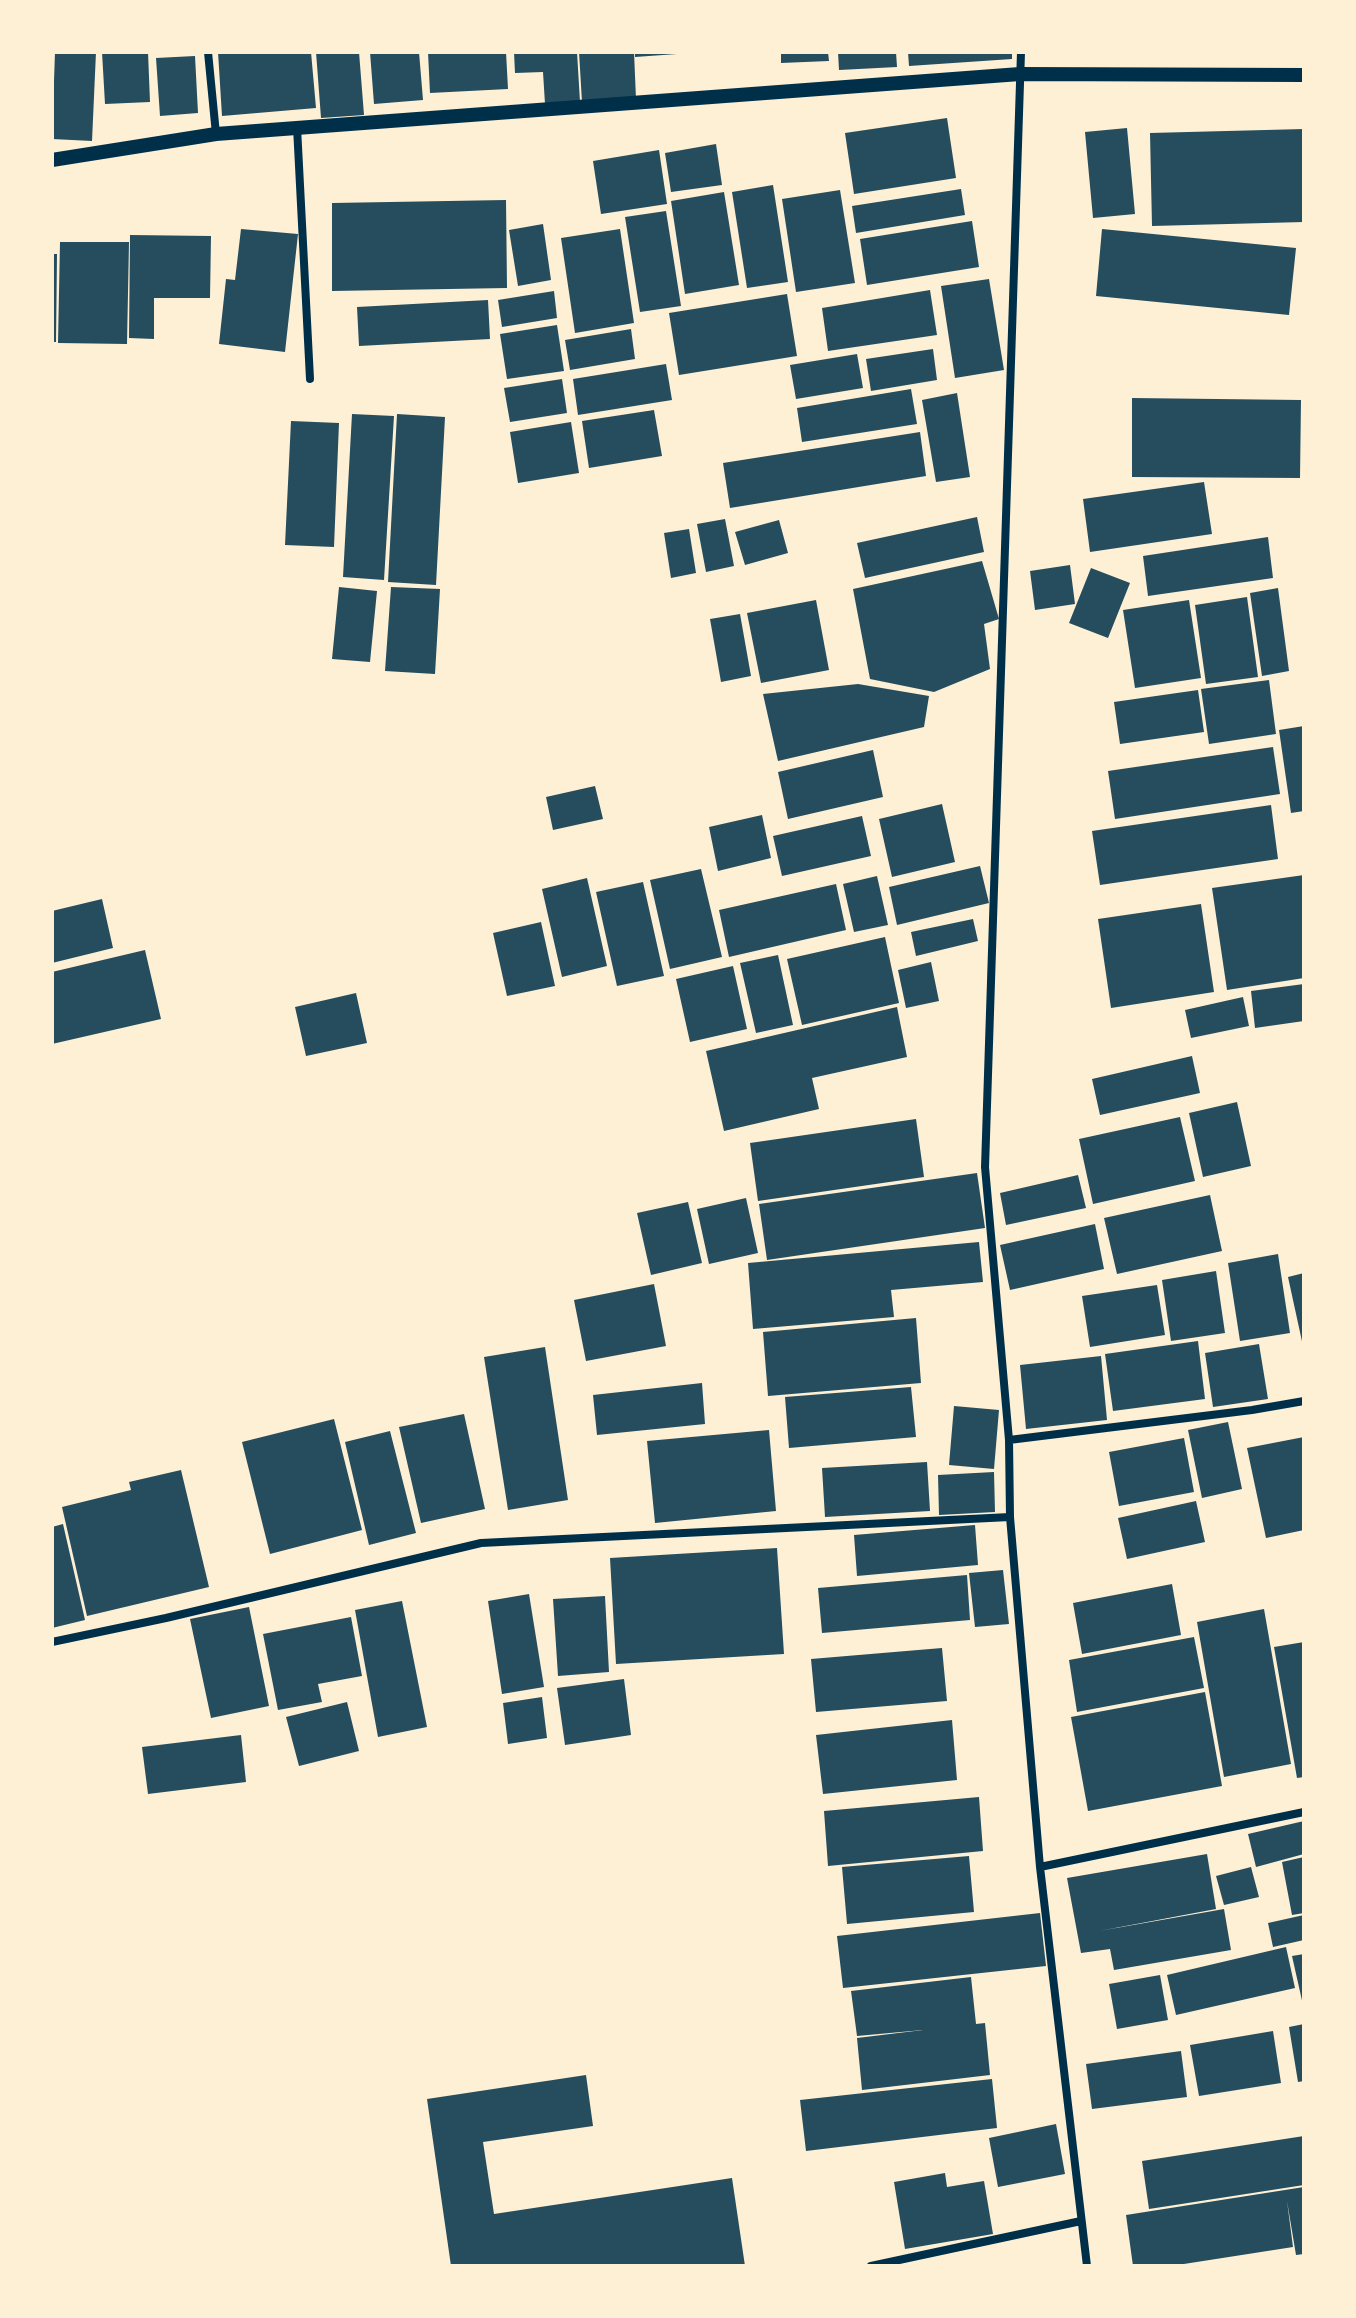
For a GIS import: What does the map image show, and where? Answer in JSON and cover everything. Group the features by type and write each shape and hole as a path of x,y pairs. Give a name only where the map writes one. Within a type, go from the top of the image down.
{"street":[{"path":"208,52 216,134"},
{"path":"1021,52 985,1167 1009,1440 1010,1517 1040,1867 1087,2266"},
{"path":"52,160 216,134 1020,74 1304,75"},
{"path":"297,127 310,379"},
{"path":"1009,1440 1304,1401"},
{"path":"52,1642 481,1543 1010,1517"},
{"path":"1040,1867 1304,1812"},
{"path":"871,2266 1081,2221"}],"building":[{"path":"55,52 96,52 92,141 52,139"},
{"path":"102,52 148,52 150,102 105,104"},
{"path":"218,52 311,52 316,108 222,116"},
{"path":"316,52 359,52 364,115 321,118"},
{"path":"370,52 419,52 423,100 374,104"},
{"path":"428,52 506,52 508,89 430,93"},
{"path":"514,52 577,52 580,102 545,104 543,72 515,73"},
{"path":"579,52 634,52 636,99 582,102"},
{"path":"635,52 676,52 677,54 635,57"},
{"path":"781,52 828,52 829,61 781,63"},
{"path":"838,52 896,52 897,67 839,70"},
{"path":"908,52 1012,52 1012,59 909,66"},
{"path":"195,56 198,113 160,116 156,58"},
{"path":"947,118 956,178 854,194 845,133"},
{"path":"1127,128 1135,214 1093,218 1085,132"},
{"path":"1304,129 1304,222 1152,226 1150,133"},
{"path":"716,144 722,185 671,192 665,153"},
{"path":"659,150 667,204 601,214 593,161"},
{"path":"773,185 788,282 747,288 732,192"},
{"path":"961,189 965,215 856,233 852,206"},
{"path":"840,190 855,283 796,292 782,199"},
{"path":"724,192 739,285 685,294 671,201"},
{"path":"506,200 507,288 332,291 332,203"},
{"path":"666,211 681,306 640,312 625,217"},
{"path":"972,221 979,267 867,285 860,239"},
{"path":"543,224 551,280 518,286 509,230"},
{"path":"241,229 298,234 285,352 219,344 226,279 235,280"},
{"path":"620,229 634,323 575,333 561,238"},
{"path":"1102,229 1296,248 1289,315 1096,296"},
{"path":"130,235 211,236 210,298 154,298 154,339 129,338"},
{"path":"60,242 129,242 127,344 58,343"},
{"path":"52,254 57,254 56,342 52,342"},
{"path":"989,279 1004,370 955,378 941,286"},
{"path":"930,290 937,335 828,351 822,308"},
{"path":"554,291 557,318 502,327 498,300"},
{"path":"787,294 797,356 679,375 669,313"},
{"path":"488,300 490,339 359,346 357,307"},
{"path":"557,325 564,371 507,379 500,334"},
{"path":"631,329 635,359 570,370 565,340"},
{"path":"933,349 937,380 871,391 866,359"},
{"path":"857,354 863,388 796,399 790,365"},
{"path":"666,364 672,400 578,415 573,379"},
{"path":"562,379 567,413 510,422 504,388"},
{"path":"911,389 917,424 802,442 797,408"},
{"path":"957,393 970,477 936,482 922,400"},
{"path":"1132,398 1301,400 1300,478 1132,477"},
{"path":"654,410 662,456 589,468 582,421"},
{"path":"352,414 394,416 384,580 343,577"},
{"path":"397,414 445,417 436,585 388,582"},
{"path":"291,421 339,423 334,547 285,545"},
{"path":"571,422 579,473 518,483 510,432"},
{"path":"920,432 926,476 730,508 723,463"},
{"path":"1204,482 1212,534 1090,552 1083,499"},
{"path":"977,517 984,552 865,578 857,543"},
{"path":"725,519 734,566 706,572 697,524"},
{"path":"779,520 788,553 745,565 735,532"},
{"path":"689,529 696,573 671,578 664,533"},
{"path":"1268,537 1273,578 1148,596 1143,556"},
{"path":"982,561 999,619 984,624 990,669 934,692 870,679 853,589"},
{"path":"1070,565 1075,604 1035,610 1030,571"},
{"path":"1091,568 1130,583 1108,638 1069,623"},
{"path":"339,587 377,591 370,662 332,659"},
{"path":"391,587 440,589 435,674 385,671"},
{"path":"1278,588 1289,671 1262,676 1250,593"},
{"path":"1247,597 1258,677 1206,684 1195,605"},
{"path":"816,600 829,670 761,683 747,613"},
{"path":"1189,600 1201,678 1135,688 1123,610"},
{"path":"740,614 751,676 721,682 710,619"},
{"path":"1269,680 1276,734 1209,744 1201,689"},
{"path":"858,684 929,696 924,727 778,761 763,694"},
{"path":"1198,690 1204,732 1120,744 1114,702"},
{"path":"1304,726 1304,811 1291,813 1279,730"},
{"path":"1273,747 1280,794 1115,819 1108,771"},
{"path":"873,750 883,797 788,819 778,772"},
{"path":"595,786 603,819 553,830 546,797"},
{"path":"942,804 955,862 892,877 879,819"},
{"path":"1271,805 1278,859 1100,885 1092,831"},
{"path":"762,815 771,858 718,871 709,827"},
{"path":"862,816 871,856 782,876 773,836"},
{"path":"980,866 989,903 897,925 889,887"},
{"path":"701,869 722,957 670,969 650,880"},
{"path":"1304,875 1304,978 1227,990 1212,888"},
{"path":"877,876 888,925 854,932 843,884"},
{"path":"587,878 607,966 562,977 542,889"},
{"path":"643,882 664,976 617,986 596,892"},
{"path":"836,884 846,930 729,957 719,910"},
{"path":"102,899 113,948 52,963 52,911"},
{"path":"1201,904 1214,992 1111,1008 1098,919"},
{"path":"973,919 978,941 916,956 911,932"},
{"path":"541,922 555,986 507,996 493,933"},
{"path":"885,937 899,1003 802,1025 787,959"},
{"path":"145,950 161,1019 52,1044 52,972"},
{"path":"778,955 793,1025 756,1033 740,963"},
{"path":"931,962 939,1001 906,1008 898,970"},
{"path":"733,966 747,1029 690,1042 676,979"},
{"path":"1304,984 1304,1021 1255,1028 1251,991"},
{"path":"356,993 367,1043 306,1056 295,1007"},
{"path":"1243,997 1249,1026 1191,1038 1185,1010"},
{"path":"897,1007 907,1057 812,1078 819,1109 724,1131 706,1051"},
{"path":"1192,1056 1200,1093 1100,1115 1092,1079"},
{"path":"1237,1102 1251,1166 1203,1177 1189,1113"},
{"path":"1180,1117 1195,1181 1093,1204 1079,1139"},
{"path":"916,1119 924,1177 758,1201 750,1143"},
{"path":"977,1173 985,1228 767,1260 759,1204"},
{"path":"1078,1175 1086,1208 1006,1225 1000,1193"},
{"path":"1210,1195 1222,1251 1117,1274 1104,1218"},
{"path":"746,1198 758,1253 709,1264 697,1209"},
{"path":"688,1202 702,1263 651,1275 637,1213"},
{"path":"1095,1224 1104,1269 1010,1290 1000,1245"},
{"path":"979,1242 983,1282 891,1290 894,1317 753,1329 748,1263"},
{"path":"1278,1254 1290,1333 1240,1341 1228,1263"},
{"path":"1216,1271 1225,1333 1171,1341 1162,1280"},
{"path":"1304,1273 1304,1346 1303,1346 1288,1277"},
{"path":"654,1284 666,1346 586,1361 574,1300"},
{"path":"1157,1285 1165,1335 1090,1347 1082,1296"},
{"path":"916,1318 921,1383 768,1396 763,1332"},
{"path":"1198,1341 1205,1399 1113,1411 1105,1354"},
{"path":"1259,1344 1268,1399 1213,1407 1205,1353"},
{"path":"545,1347 568,1500 508,1510 484,1357"},
{"path":"1101,1356 1107,1420 1026,1429 1020,1365"},
{"path":"702,1383 705,1424 597,1435 593,1395"},
{"path":"911,1387 916,1437 789,1448 785,1397"},
{"path":"954,1406 999,1410 994,1469 949,1465"},
{"path":"464,1414 485,1509 421,1523 399,1427"},
{"path":"334,1419 362,1530 270,1554 242,1442"},
{"path":"1228,1422 1242,1489 1202,1498 1188,1430"},
{"path":"769,1430 776,1511 655,1523 647,1441"},
{"path":"390,1431 416,1533 369,1545 345,1442"},
{"path":"1304,1437 1304,1530 1266,1538 1247,1448"},
{"path":"1184,1438 1194,1492 1119,1506 1109,1452"},
{"path":"927,1462 930,1511 825,1517 822,1468"},
{"path":"181,1470 209,1587 87,1616 62,1507 131,1490 129,1482"},
{"path":"994,1472 995,1512 939,1515 938,1475"},
{"path":"1196,1501 1205,1542 1127,1559 1118,1518"},
{"path":"63,1524 85,1620 52,1628 52,1527"},
{"path":"975,1525 978,1565 857,1576 854,1535"},
{"path":"777,1548 784,1654 616,1664 610,1558"},
{"path":"1003,1570 1009,1624 975,1627 969,1573"},
{"path":"967,1575 970,1620 822,1633 818,1588"},
{"path":"1172,1584 1181,1635 1082,1654 1073,1603"},
{"path":"529,1594 544,1687 502,1694 488,1601"},
{"path":"605,1596 609,1672 558,1676 553,1599"},
{"path":"402,1601 427,1727 378,1737 355,1610"},
{"path":"249,1607 269,1706 211,1718 190,1619"},
{"path":"1264,1609 1291,1764 1224,1777 1197,1622"},
{"path":"351,1617 362,1676 318,1684 322,1702 278,1710 263,1634"},
{"path":"1194,1637 1204,1688 1077,1712 1069,1660"},
{"path":"1304,1642 1304,1777 1297,1778 1274,1647"},
{"path":"942,1648 947,1701 816,1712 811,1659"},
{"path":"624,1679 631,1735 565,1745 557,1688"},
{"path":"1205,1692 1222,1786 1088,1811 1071,1717"},
{"path":"542,1697 547,1738 508,1744 503,1703"},
{"path":"347,1702 359,1751 299,1766 286,1717"},
{"path":"952,1720 957,1780 823,1794 816,1735"},
{"path":"241,1735 246,1782 148,1794 142,1747"},
{"path":"979,1797 983,1851 828,1866 824,1811"},
{"path":"1304,1821 1304,1854 1256,1867 1248,1834"},
{"path":"1207,1854 1216,1909 1099,1931 1224,1909 1231,1950 1114,1970 1110,1949 1081,1953 1067,1878"},
{"path":"969,1856 974,1912 847,1924 842,1867"},
{"path":"1304,1857 1304,1913 1292,1915 1282,1862"},
{"path":"1251,1867 1259,1897 1224,1905 1216,1876"},
{"path":"1040,1913 1046,1966 843,1988 837,1936"},
{"path":"1304,1915 1304,1940 1273,1947 1268,1923"},
{"path":"1286,1947 1295,1988 1176,2015 1167,1975"},
{"path":"1304,1954 1304,2005 1303,2005 1292,1956"},
{"path":"1160,1975 1168,2020 1117,2029 1109,1984"},
{"path":"971,1977 976,2024 985,2023 990,2075 862,2090 857,2038 923,2030 857,2036 851,1991"},
{"path":"1304,2024 1304,2081 1298,2082 1289,2027"},
{"path":"1273,2031 1281,2083 1199,2096 1190,2045"},
{"path":"1181,2051 1187,2097 1092,2109 1086,2064"},
{"path":"586,2075 593,2126 483,2142 494,2214 732,2178 745,2266 451,2266 427,2099"},
{"path":"992,2079 997,2128 806,2151 800,2100"},
{"path":"1056,2124 1065,2174 998,2187 989,2138"},
{"path":"1304,2136 1304,2185 1149,2209 1142,2161"},
{"path":"945,2173 947,2187 984,2181 993,2234 905,2249 894,2182"},
{"path":"1304,2187 1304,2254 1296,2255 1287,2201 1293,2247 1171,2266 1133,2266 1126,2215"}]}
